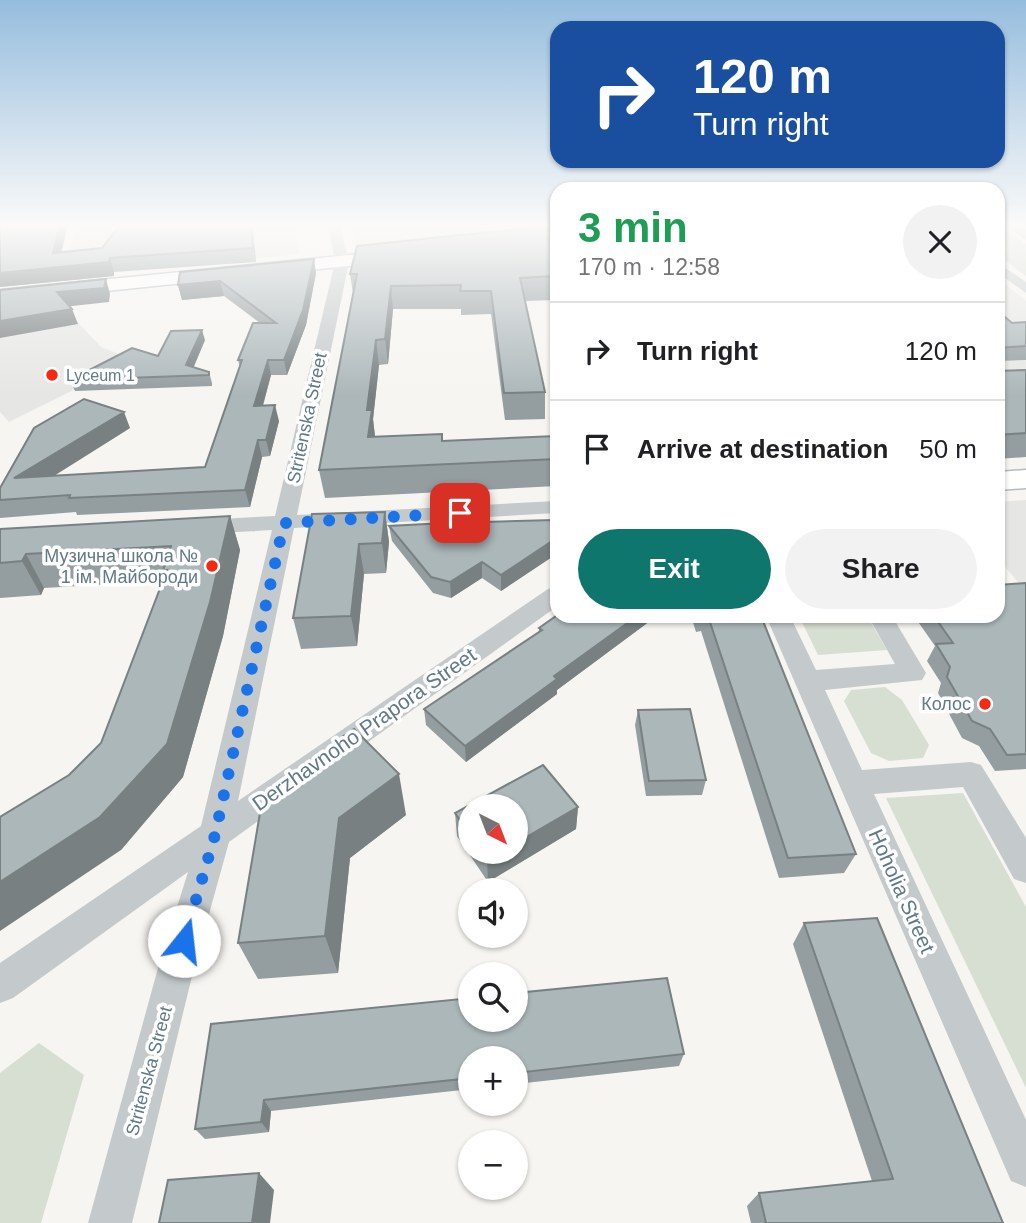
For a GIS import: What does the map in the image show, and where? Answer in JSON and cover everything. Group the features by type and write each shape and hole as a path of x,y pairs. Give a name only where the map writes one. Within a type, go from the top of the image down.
{"street":[{"path":"0,296 150,281"},
{"name":"Stritenska Street","path":"110,1223 176,968 215,835 338,281"},
{"path":"1005,480 1026,479"},
{"path":"175,528 550,508"},
{"name":"Derzhavnoho Prapora Street","path":"0,985 550,598"},
{"name":"Hoholia Street","path":"781,623 1026,1166"},
{"path":"808,681 913,673 884,623"},
{"path":"854,783 971,774 1026,868"}],"shaded area":[{"path":"1005,284 1026,301 1026,377 1005,378"},
{"name":"Lyceum 1","path":"0,305 69,313 101,347 134,360 9,422 0,412"},
{"path":"1026,500 1026,592 1005,566 1005,502"},
{"path":"802,623 871,623 887,650 818,655"},
{"path":"885,687 902,700 929,745 923,758 889,761 871,753 844,701 851,690"},
{"path":"963,793 1026,907 1026,1088 886,798"},
{"path":"39,1043 84,1075 41,1223 0,1223 0,1073"}],"building":[{"path":"106,281 104,288 57,292 72,309 0,321 0,290"},
{"path":"179,281 219,281 178,285"},
{"path":"220,281 309,281 303,310 284,360 268,360 254,406 275,405 266,440 258,440 245,490 69,498 70,495 0,500 0,488 34,428 84,399 124,412 14,478 205,467 242,360 238,360 253,323 276,323"},
{"path":"356,281 521,281 545,392 504,393 491,291 460,291 461,285 391,286 385,339 376,340 367,410 372,410 368,437 442,434 442,441 550,436 550,459 319,470"},
{"path":"1005,317 1012,323 1026,322 1026,346 1005,348"},
{"path":"202,330 186,365 209,372 209,375 70,380 132,348 158,356 171,331"},
{"path":"1026,370 1026,433 1005,434 1005,371"},
{"path":"385,512 382,543 359,544 351,616 293,618 312,514"},
{"path":"230,516 210,602 167,744 100,817 0,882 0,817 69,775 101,743 167,570 163,571 171,546 26,554 22,561 0,563 0,529"},
{"path":"550,520 550,542 501,575 482,562 450,582 431,577 389,526"},
{"name":"Колос","path":"1026,583 1026,754 1007,755 990,729 972,721 947,677 950,667 936,644 953,643 939,623 1005,623 1005,584"},
{"path":"550,620 550,623 627,623 554,676 557,679 465,746 424,709 542,630 539,628"},
{"path":"710,623 764,623 856,854 788,858"},
{"path":"690,709 706,780 649,781 638,710"},
{"path":"354,729 399,774 339,818 325,936 238,943 260,813 274,792 341,747 336,741"},
{"path":"543,765 578,807 528,836 528,794 490,794"},
{"path":"877,918 1003,1223 766,1223 759,1193 893,1179 804,923"},
{"path":"667,978 684,1054 528,1072 528,1046 458,1046 458,1079 264,1100 261,1122 195,1129 211,1024 458,999 458,1032 528,1032 528,992"},
{"path":"259,1173 252,1223 159,1223 168,1180"}],"place":[{"name":"Lyceum 1","path":"52,375"},
{"name":"Музична школа № 1 ім. Майбороди","path":"212,566"},
{"name":"Колос","path":"985,704"}],"route":[{"path":"184,941 215,835 284,523 460,513"}]}
